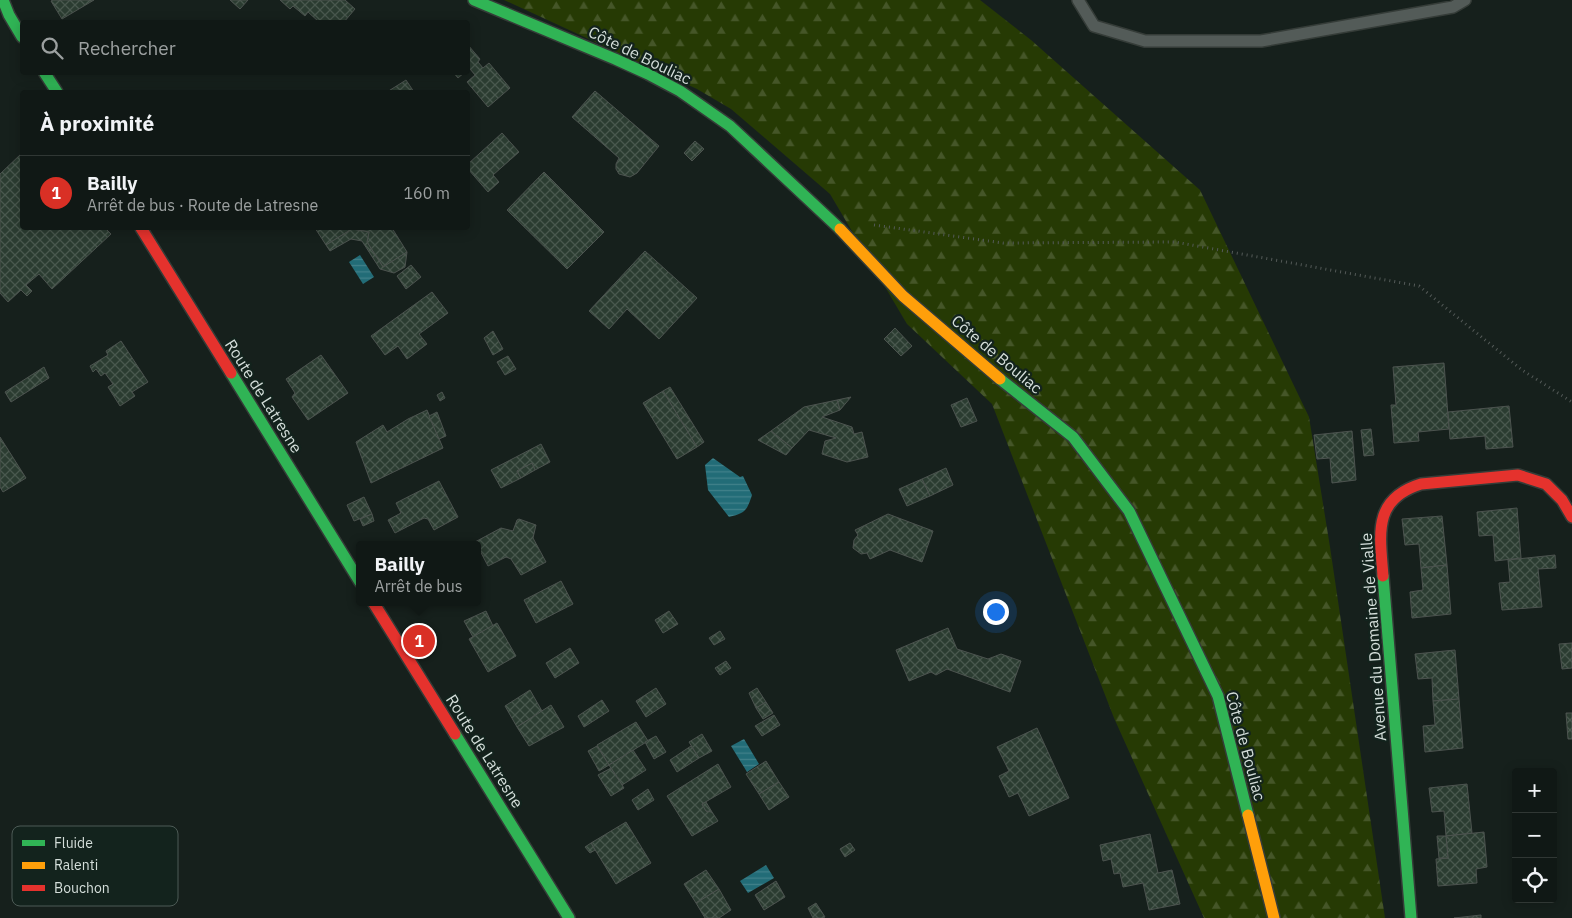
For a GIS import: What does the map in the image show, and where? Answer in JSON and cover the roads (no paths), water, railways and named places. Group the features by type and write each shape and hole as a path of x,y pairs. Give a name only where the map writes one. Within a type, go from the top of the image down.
{"street":[{"path":"3,0 4,11 20,35"},
{"name":"Côte de Bouliac","path":"474,0 648,74 680,91 730,126 831,219 903,296 994,374 1073,437 1129,511 1218,696 1274,918"},
{"path":"46,75 56,90"},
{"name":"Route de Latresne","path":"142,230 356,576"},
{"name":"Avenue du Domaine de Vialle","path":"1411,918 1380,541 1382,516 1396,496 1408,488 1421,484 1518,475 1546,484 1562,500 1572,517"},
{"name":"Route de Latresne","path":"375,606 569,918"}],"lane":[{"path":"1078,0 1094,26 1145,41 1261,41 1454,7 1465,0"}],"water":[{"path":"360,255 374,277 363,284 349,262"},
{"path":"713,458 740,477 743,476 752,495 745,510 739,514 729,517 708,490 705,465"},
{"path":"744,739 759,764 747,772 731,746"},
{"path":"766,865 774,878 748,893 740,881"}],"place":[{"name":"Bailly","path":"419,641"}]}
